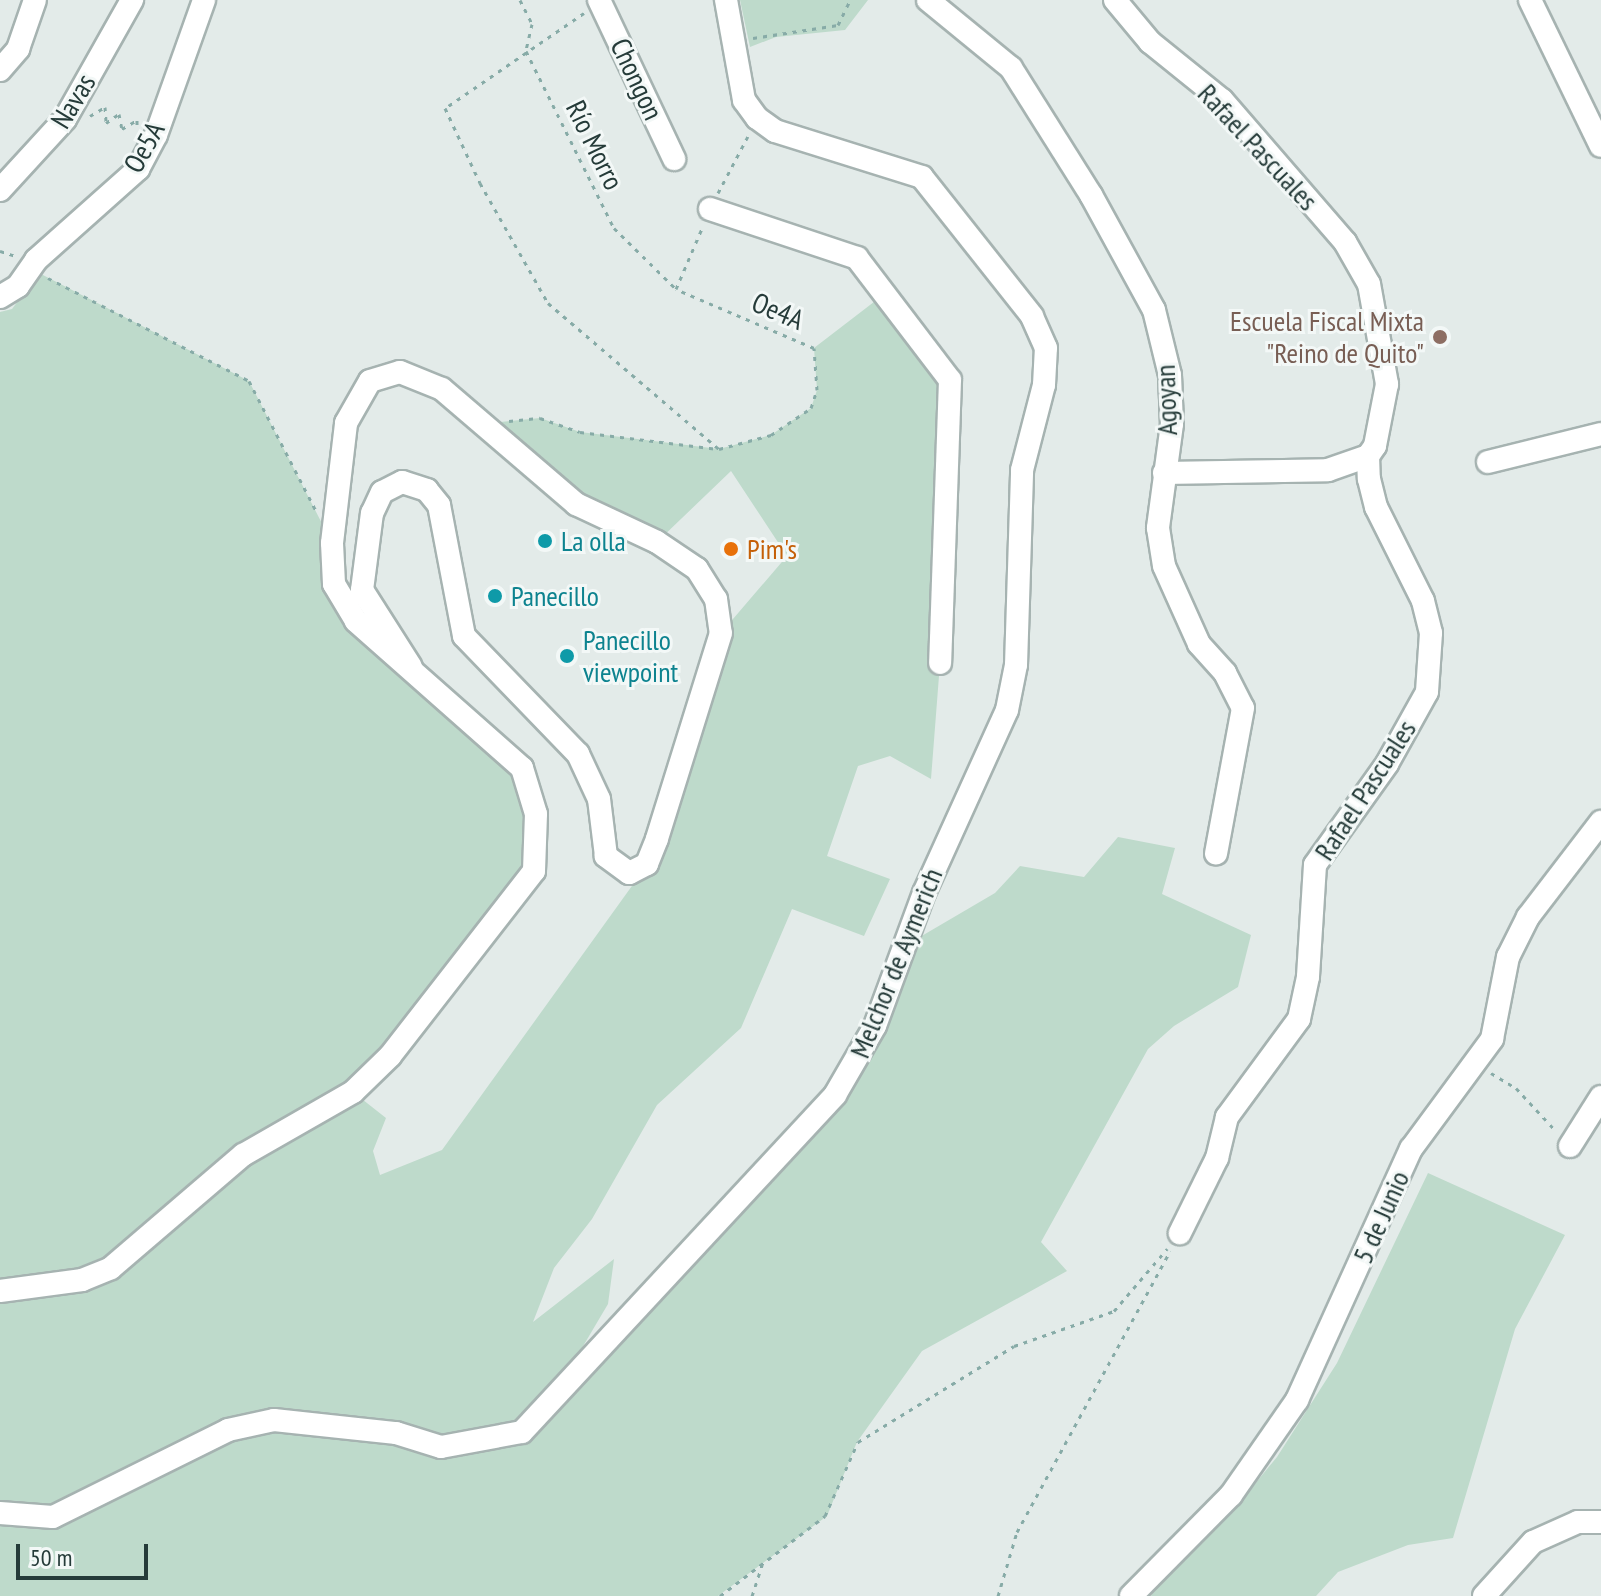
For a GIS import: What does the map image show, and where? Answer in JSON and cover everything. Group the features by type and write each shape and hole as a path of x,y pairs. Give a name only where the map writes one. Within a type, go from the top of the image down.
{"street":[{"path":"0,70 18,49 35,0"},
{"name":"Navas","path":"0,190 44,148 74,103 132,0"},
{"name":"Oe5A","path":"0,297 18,286 33,264 138,169 156,135 204,0"},
{"path":"726,0 744,100 757,118"},
{"name":"Agoyan","path":"928,0 1011,68 1091,195 1154,310 1170,387 1172,424 1164,473 1167,491 1158,528 1164,566 1199,644 1225,673 1243,708 1216,854"},
{"name":"Rafael Pascuales","path":"1115,0 1150,42 1222,100 1345,242 1369,284 1387,384 1375,446 1368,456 1376,507 1428,622 1427,692 1387,764 1315,865 1308,977 1299,1019 1227,1117 1217,1158 1180,1233"},
{"path":"1530,0 1601,146"},
{"name":"Chongon","path":"600,1 674,159"},
{"name":"Melchor de Aymerich","path":"0,1513 53,1517 228,1430 274,1420 396,1433 441,1447 522,1432 747,1195 835,1095 857,1063 892,987 943,847 1007,710 1016,665 1022,470 1044,385 1046,348 1032,316 922,177 775,131 757,118"},
{"path":"710,209 857,258 950,380 940,663"},
{"path":"0,1291 82,1280 111,1268 243,1155 312,1120 353,1092 390,1056 528,886 539,848 532,790 522,768 356,621 334,584 332,543 346,423 370,381 384,373 415,374 442,389 576,504 657,542 697,569 716,599 721,633 647,864 629,873 606,856 599,799 578,754 464,636 439,505 427,490 402,482 382,492 372,513 362,590 411,667"},
{"path":"1488,462 1601,434"},
{"path":"1164,473 1328,470 1368,456"},
{"name":"5 de Junio","path":"1131,1596 1231,1495 1297,1400 1411,1149 1477,1066 1492,1039 1508,957 1528,917 1601,822"},
{"path":"1570,1146 1601,1097"},
{"path":"1484,1596 1533,1542 1578,1522 1601,1522"}],"path":[{"name":"Río Morro","path":"520,0 532,24 526,51 614,228 676,289"},
{"path":"734,42 796,27 838,25 850,0"},
{"path":"600,1 445,108 480,183 548,303 719,449"},
{"path":"74,103 75,112 89,102 90,117 105,107 106,123 119,114 122,129 137,120 138,134 151,124 148,138 156,135"},
{"path":"676,289 710,209 757,118"},
{"path":"0,251 33,264 249,381 332,543"},
{"name":"Oe4A","path":"676,289 814,348 817,390 811,408 771,435 719,449"},
{"path":"482,424 540,418 580,432 719,449"},
{"path":"1477,1066 1509,1082 1570,1146"},
{"path":"720,1596 825,1516 858,1442 1014,1346 1114,1311 1180,1233"},
{"path":"998,1596 1017,1532 1180,1233"},
{"path":"752,1596 762,1565"}],"green space":[{"path":"740,0 868,0 845,30 776,37 750,47"},
{"path":"39,273 249,381 332,543 334,584 522,768 539,848 353,1092 386,1118 373,1151 380,1175 442,1150 647,865 721,633 787,556 731,471 657,542 576,504 482,424 540,418 580,432 719,449 771,435 811,408 817,390 814,348 883,295 943,375 940,663 931,779 890,756 858,766 827,856 890,879 864,936 792,909 741,1028 657,1105 592,1219 554,1268 533,1322 614,1259 608,1304 550,1402 835,1095 908,944 995,893 1020,866 1084,877 1118,837 1175,848 1162,894 1251,935 1238,987 1174,1026 1148,1049 1041,1242 1067,1271 922,1351 857,1442 827,1516 718,1596 0,1596 0,312 12,309"},
{"path":"1428,1173 1565,1235 1515,1329 1453,1538 1408,1545 1338,1572 1316,1596 1151,1596 1158,1580 1236,1507 1277,1457 1337,1363"}],"place":[{"name":"Escuela Fiscal Mixta \"Reino de Quito\"","path":"1440,337"},
{"name":"La olla","path":"545,541"},
{"name":"Pim's","path":"731,549"},
{"name":"Panecillo","path":"495,596"},
{"name":"Panecillo viewpoint","path":"567,656"}]}
